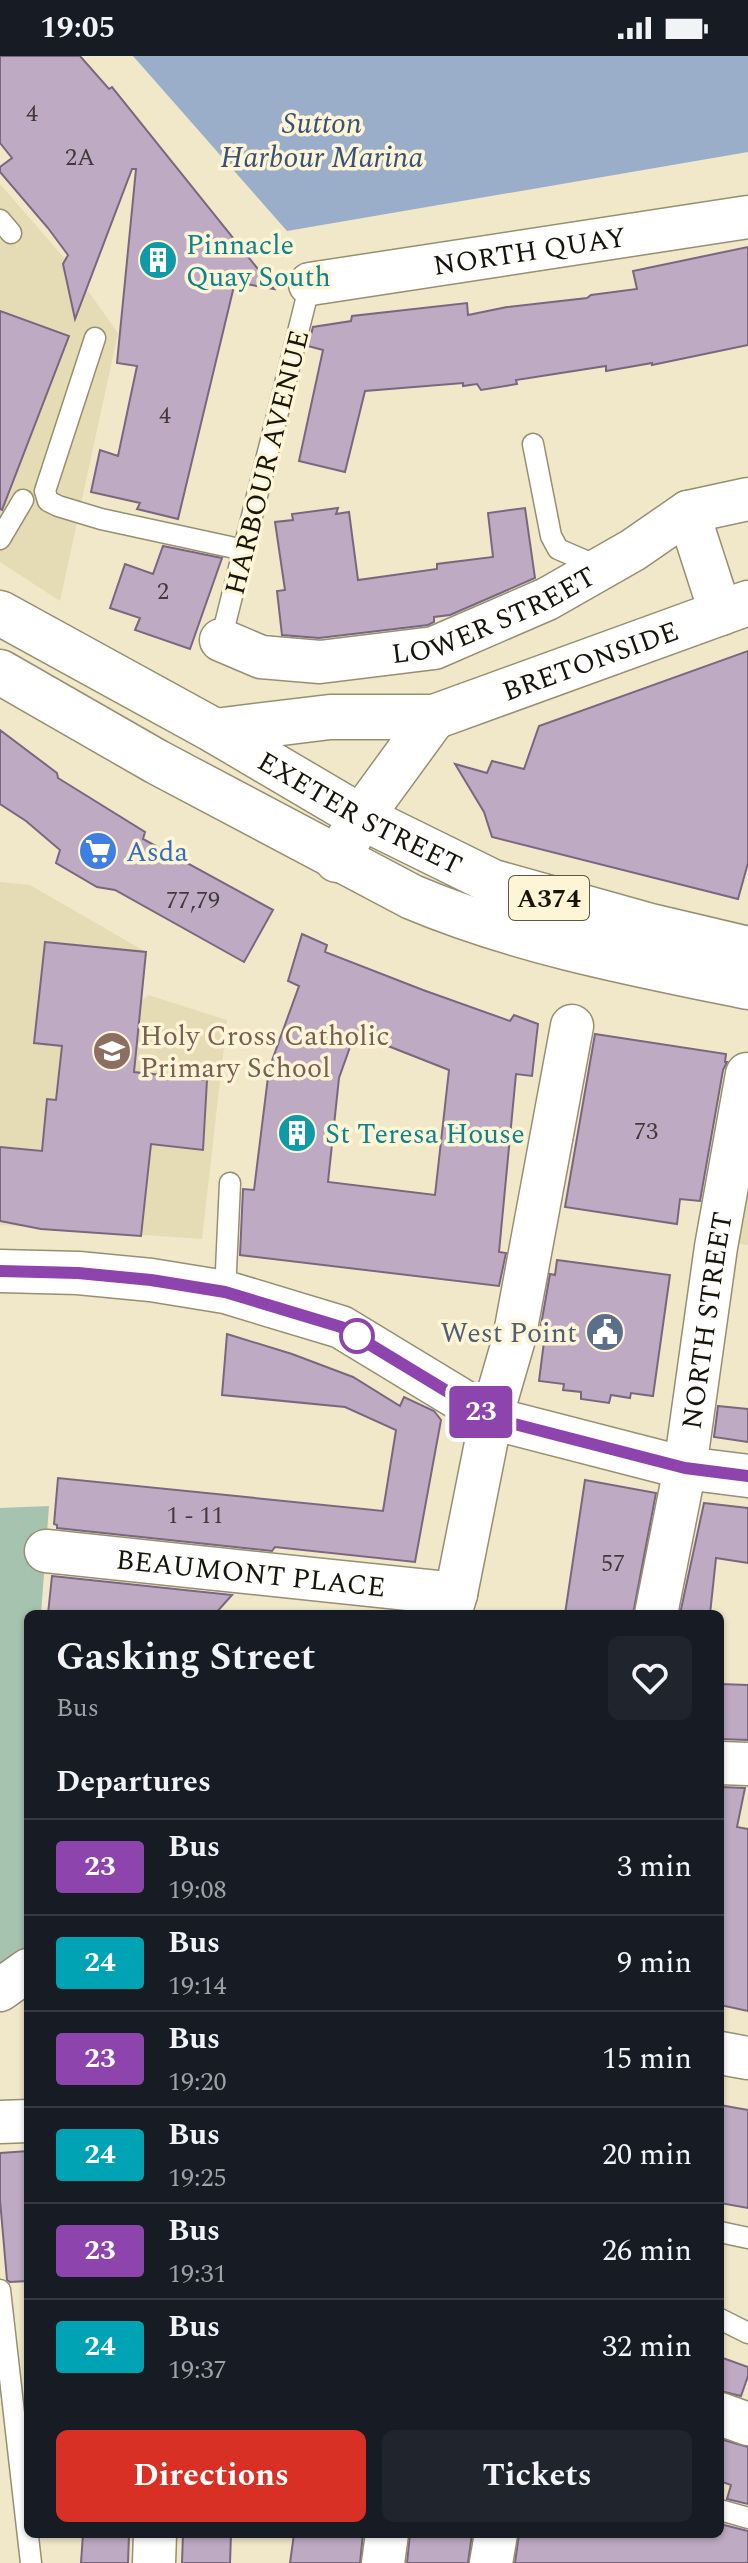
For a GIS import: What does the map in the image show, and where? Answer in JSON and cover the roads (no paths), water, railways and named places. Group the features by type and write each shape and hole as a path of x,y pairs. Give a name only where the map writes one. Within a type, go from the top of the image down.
{"main road":[{"name":"BRETONSIDE","path":"215,731 330,717 434,717 734,608"},
{"name":"EXETER STREET","path":"0,613 215,731 361,817 493,882 650,926 748,949"},
{"name":"EXETER STREET","path":"0,672 157,762 412,897 455,914 592,955 748,987"},
{"path":"337,860 361,817 434,717"}],"street":[{"name":"NORTH QUAY","path":"310,284 748,217"},
{"name":"LOWER STREET","path":"221,640 261,657 320,662 434,648 547,599 633,550 688,512 748,499"},
{"path":"688,512 734,608"},
{"path":"453,1604 491,1418 514,1339 572,1026"},
{"name":"NORTH STREET","path":"657,1610 732,1249 747,1074"},
{"path":"0,1271 78,1273 151,1280 225,1292 341,1327 491,1418 685,1468 748,1476"},
{"name":"BEAUMONT PLACE","path":"46,1551 453,1604"},
{"path":"724,1763 748,1764"},
{"path":"0,1990 24,1973"},
{"path":"724,2054 748,2058"},
{"path":"0,2122 24,2121"},
{"path":"724,2415 748,2424"},
{"path":"154,2563 155,2538"},
{"path":"383,2563 386,2538"},
{"path":"491,2563 495,2538"}],"lane":[{"name":"HARBOUR AVENUE","path":"221,640 310,284"},
{"path":"95,338 45,491 48,501 101,519 244,550"},
{"path":"533,444 551,536 558,549 602,568"},
{"path":"0,539 23,500"},
{"path":"225,1292 230,1183"},
{"path":"724,2233 748,2238"},
{"path":"0,2290 24,2501"},
{"path":"724,2321 748,2333"},
{"path":"724,2511 748,2518"},
{"path":"28,2538 31,2563"}],"water":[{"name":"Sutton Harbour Marina","path":"133,56 748,56 748,152 287,231"}],"place":[{"name":"Pinnacle Quay South","path":"158,260"},
{"name":"Asda","path":"98,851"},
{"name":"Holy Cross Catholic Primary School","path":"112,1051"},
{"name":"St Teresa House","path":"297,1133"},
{"name":"West Point","path":"605,1332"}]}
